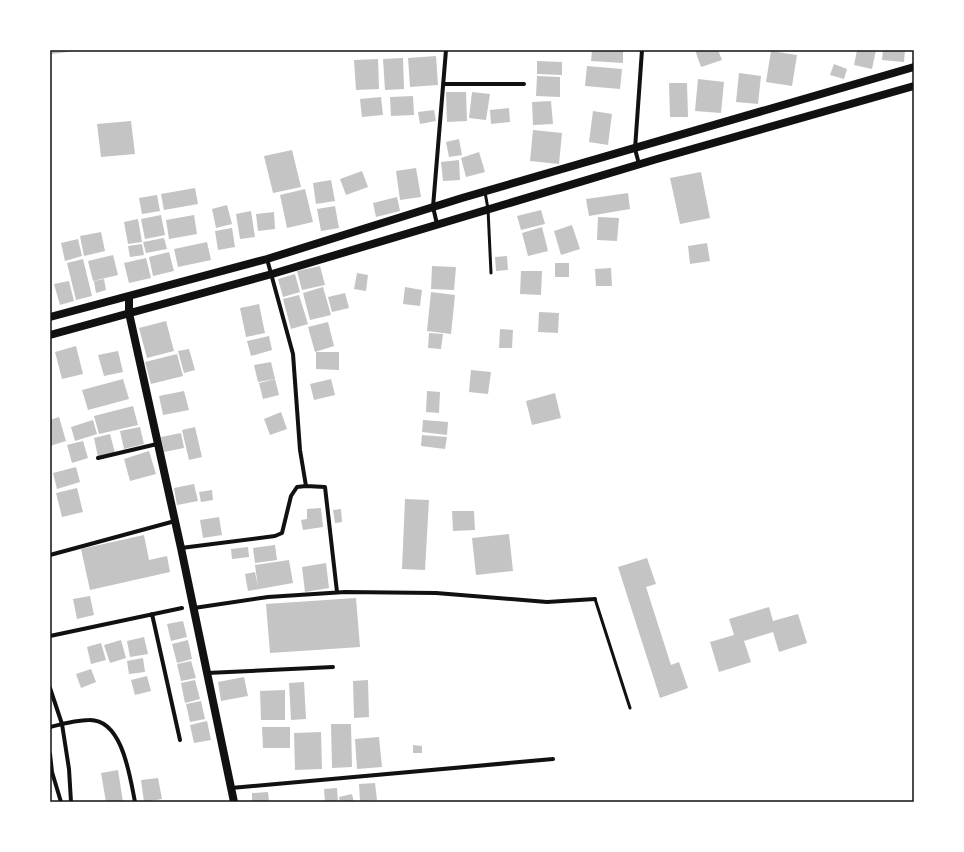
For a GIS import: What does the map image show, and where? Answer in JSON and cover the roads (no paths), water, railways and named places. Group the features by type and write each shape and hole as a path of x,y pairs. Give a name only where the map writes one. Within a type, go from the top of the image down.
{"main road":[{"path":"50,317 267,259 433,207 914,67"},
{"path":"50,335 272,274 640,164 914,86"},
{"path":"129,296 129,313 157,444 182,548 234,802"}],"street":[{"path":"437,225 433,207 446,50"},
{"path":"640,164 634,149 642,50"},
{"path":"444,84 524,84"},
{"path":"267,259 272,274 272,282 293,354 300,450 306,486"},
{"path":"98,458 157,444"},
{"path":"182,548 275,536 282,533 291,496 297,487 326,487 337,592"},
{"path":"50,555 175,521"},
{"path":"194,608 268,597 337,592 436,593 547,602 595,599"},
{"path":"50,636 182,608"},
{"path":"152,614 180,740"},
{"path":"207,673 333,667"},
{"path":"50,688 62,724 69,769 71,802"},
{"path":"50,727 91,719 105,725 119,739 127,763 135,802"},
{"path":"50,754 52,772 62,802"},
{"path":"231,788 553,759"}],"lane":[{"path":"485,192 488,209 491,273"},
{"path":"595,599 630,708"}]}
